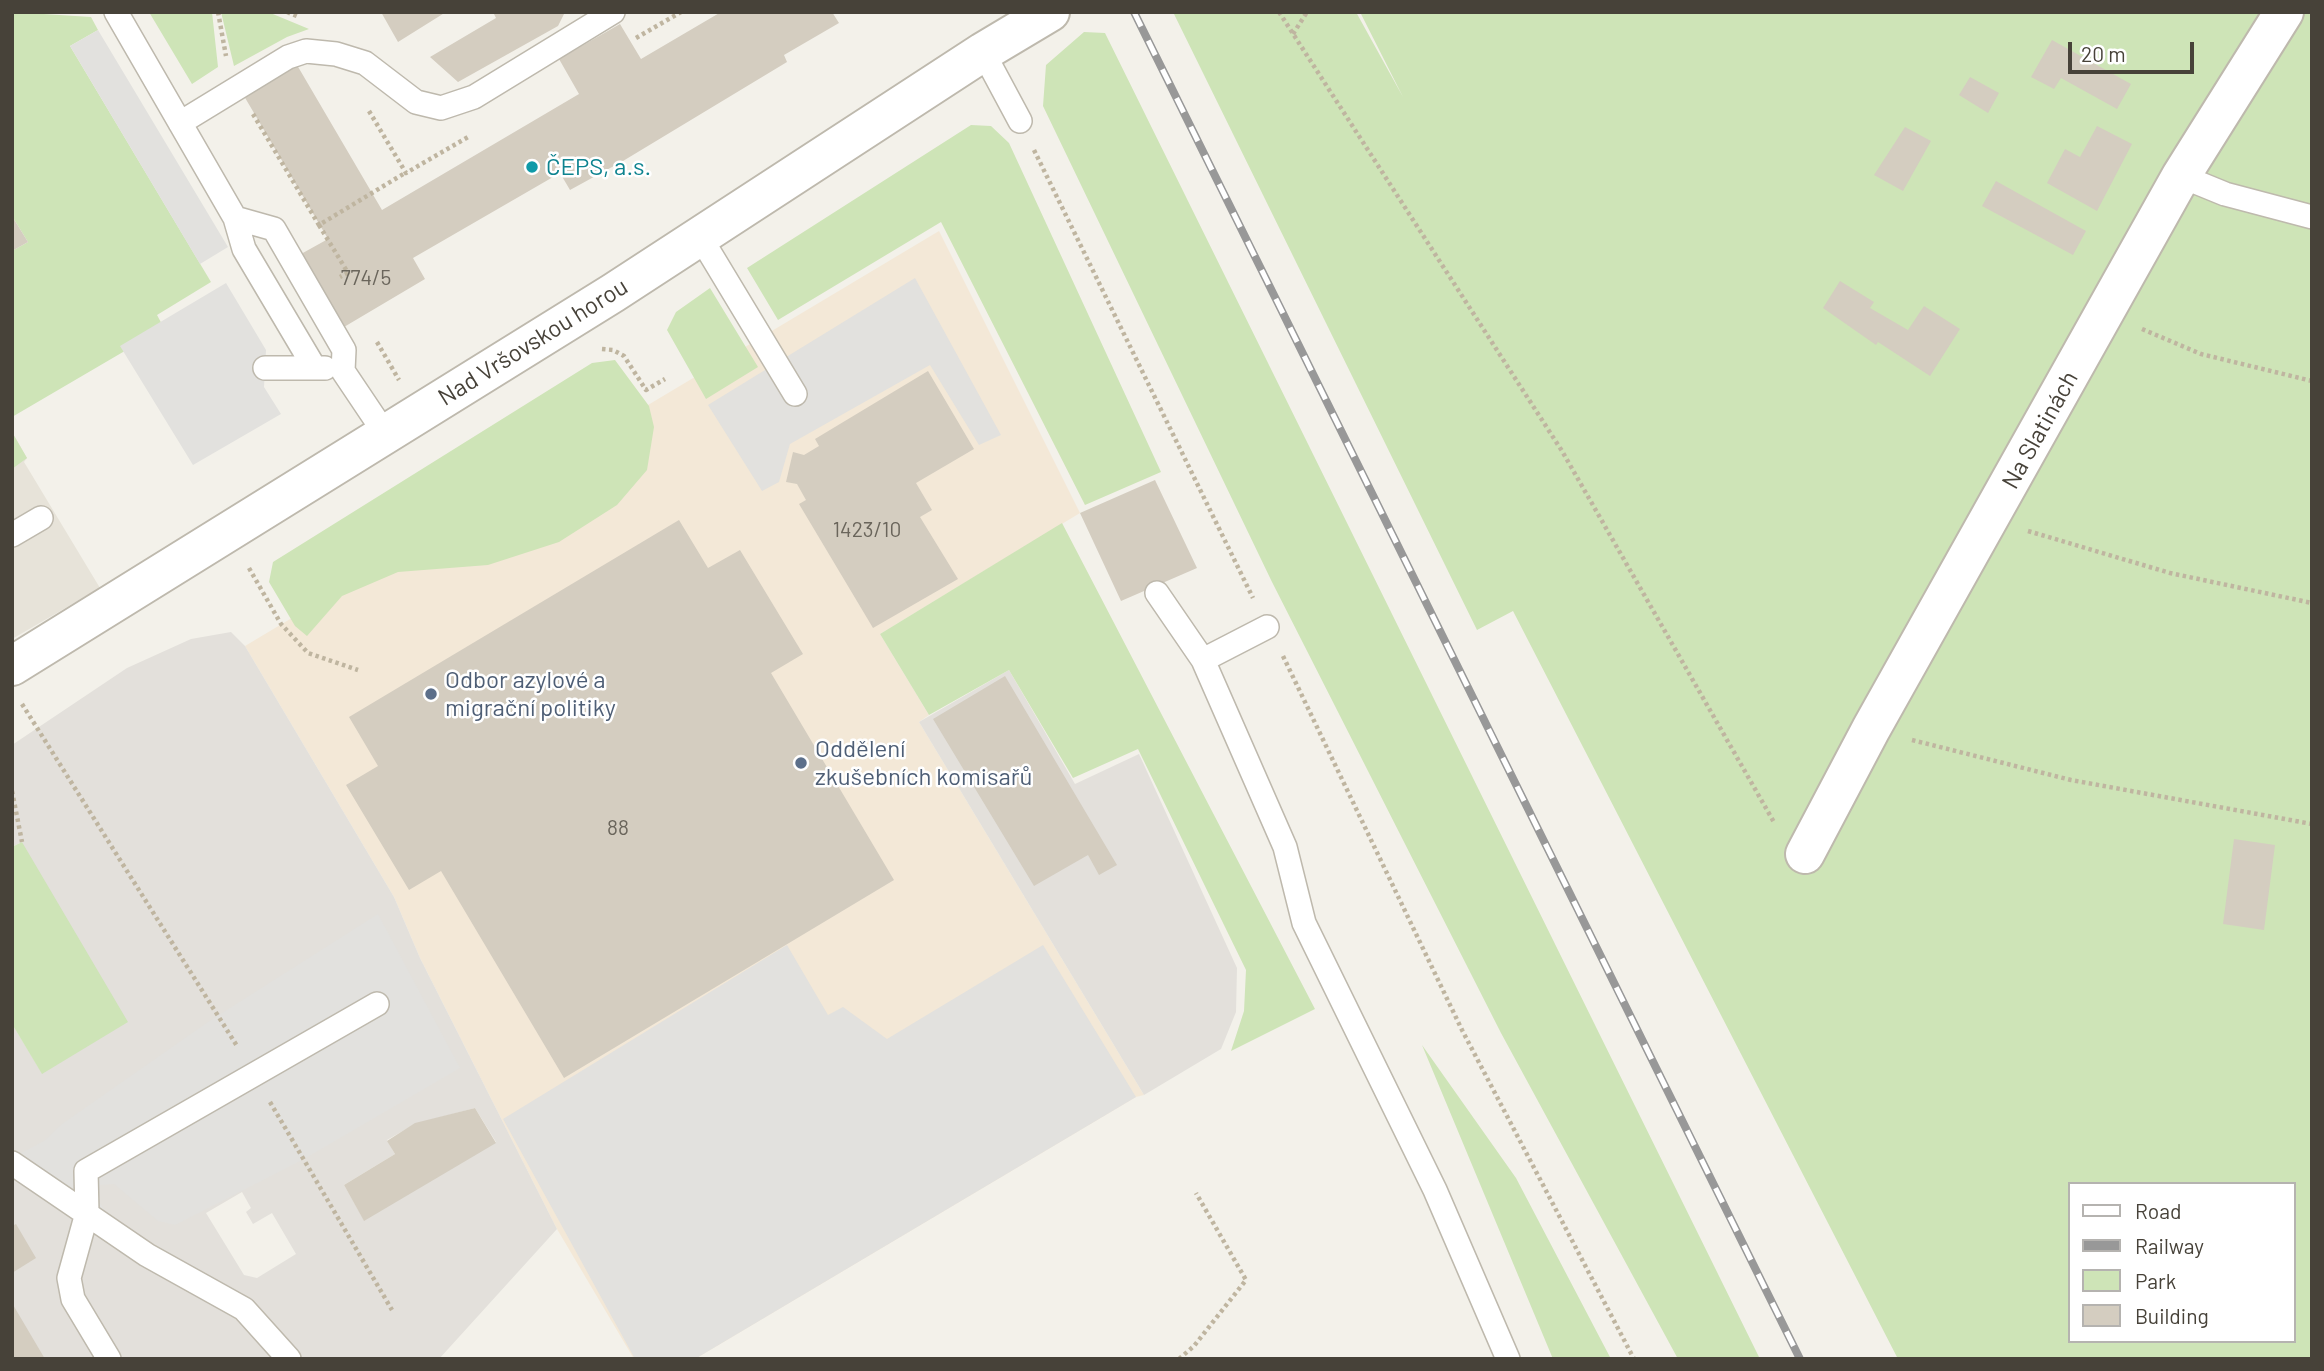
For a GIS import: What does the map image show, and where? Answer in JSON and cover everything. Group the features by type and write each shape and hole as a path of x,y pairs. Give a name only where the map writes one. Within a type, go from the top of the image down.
{"street":[{"name":"Nad Vršovskou horou","path":"15,681 386,435 613,293 699,235 1050,12"},
{"name":"Na Slatinách","path":"1805,854 1871,729 2181,176 2284,12"}],"lane":[{"path":"116,12 235,218 244,249 314,367"},
{"path":"180,123 288,57 306,51 365,63 416,102 441,108 474,97 600,16"},
{"path":"996,45 1020,121"},
{"path":"2181,176 2225,194 2312,217"},
{"path":"235,218 274,229 344,350 343,371 386,435"},
{"path":"699,235 796,394"},
{"path":"265,368 314,367 343,371"},
{"path":"12,535 41,518"},
{"path":"1157,593 1203,660 1285,847 1304,923 1435,1190 1508,1359"},
{"path":"1203,660 1267,627"},
{"path":"109,1359 73,1299 69,1278 86,1213 86,1171 377,1004"},
{"path":"12,1163 147,1255 244,1309 289,1359"}],"path":[{"path":"218,12 226,56 237,87 319,225 406,173"},
{"path":"1279,12 1562,451 1798,865 1805,854"},
{"path":"1293,34 1307,12"},
{"path":"1020,121 1462,1030 1634,1359"},
{"path":"2105,314 2201,354 2312,381"},
{"path":"1990,520 2170,573 2312,603"},
{"path":"249,567 281,624 308,653 358,670"},
{"path":"15,681 254,1075 391,1310"},
{"path":"1871,729 2071,780 2312,824"},
{"path":"12,791 22,842"},
{"path":"1179,1359 1194,1346 1246,1280 1196,1193"}],"shaded area":[{"path":"98,30 228,247 200,264 70,46"},
{"path":"939,231 1080,513 880,634 929,715 919,722 1144,1095 1136,1097 695,1359 634,1359 557,1229 420,958 394,897 245,646"},
{"path":"915,278 1001,435 979,445 930,365 790,444 779,482 762,491 708,405"},
{"path":"226,283 266,350 264,387 281,414 193,465 120,346"},
{"path":"12,432 27,458 24,462 100,588 12,639"},
{"path":"231,632 245,646 394,897 420,958 557,1229 439,1359 12,1359 12,1024 42,1073 22,842 12,847 12,745 127,668 191,639","holes":["475,1108 496,1142 364,1220 344,1185 395,1154 387,1140 415,1124","242,1192 251,1208 246,1212 253,1224 272,1213 296,1254 257,1278 244,1275 206,1213"]},
{"path":"1009,670 1075,784 1139,754 1237,968 1236,1012 1221,1049 1144,1095 919,722"},
{"path":"378,914 460,1068 304,1159 175,1225 158,1221 114,1184 100,1185 98,1200 124,1239 12,1158 44,1141 62,1124 208,1022"},
{"path":"787,945 828,1015 843,1007 887,1039 1043,945 1136,1097 695,1359 635,1359 503,1119"}],"green space":[{"path":"12,12 91,17 98,30 70,46 211,282 157,315 164,328 12,417 12,251 28,242 12,216"},
{"path":"149,12 212,12 218,67 192,84"},
{"path":"221,12 268,12 309,29 287,37 234,66"},
{"path":"1173,12 1356,12 1403,97 1360,12 2312,12 2312,1359 1898,1359 1513,611 1477,630"},
{"path":"1084,32 1105,33 1760,1359 1678,1359 1501,1033 1272,582 1043,106 1046,65"},
{"path":"971,125 991,126 1009,143 1161,472 1085,505 941,222 778,320 747,268"},
{"path":"710,288 758,367 706,399 667,330 676,312"},
{"path":"615,360 649,406 654,427 647,470 617,505 559,542 488,565 398,572 342,596 307,636 295,626 269,582 273,562 592,363"},
{"path":"12,432 27,458 12,469"},
{"path":"1062,523 1315,1009 1231,1051 1244,1011 1246,970 1138,749 1073,778 1009,670 929,715 880,634"},
{"path":"22,842 128,1022 42,1074 12,1024 12,847"},
{"path":"1422,1045 1516,1178 1611,1359 1553,1359"}],"building":[{"path":"381,12 446,12 398,42"},
{"path":"493,12 565,12 558,26 458,82 430,57 496,18"},
{"name":"ČEPS, a.s.","path":"721,12 832,12 839,23 784,55 787,62 623,161 570,190 560,173 413,258 425,279 344,327 301,254 328,239 244,96 297,65 382,210 579,94 559,59 620,24 641,59"},
{"path":"2052,40 2131,84 2117,109 2061,78 2054,89 2031,77"},
{"path":"1970,77 1999,93 1988,113 1959,95"},
{"path":"2097,126 2132,144 2097,211 2047,183 2065,149 2080,157"},
{"path":"1905,127 1931,141 1903,191 1874,175"},
{"path":"1996,181 2086,231 2073,255 1982,206"},
{"path":"12,216 28,242 12,251"},
{"path":"1840,281 1874,302 1870,308 1908,330 1924,306 1960,329 1930,376 1878,342 1876,345 1823,308"},
{"path":"928,371 974,449 916,483 932,510 920,517 958,579 873,628 799,504 806,500 797,484 786,482 793,452 804,455 819,446 815,439"},
{"path":"1155,480 1197,568 1121,601 1080,513"},
{"path":"679,520 708,568 740,550 803,654 771,673 894,880 564,1078 441,871 409,890 346,785 378,766 349,717"},
{"path":"1005,676 1117,865 1099,875 1088,855 1034,886 933,719"},
{"path":"2234,839 2275,845 2264,930 2223,924"},
{"path":"475,1108 496,1143 364,1221 344,1185 395,1154 387,1141 415,1123"},
{"path":"16,1224 36,1258 12,1273 12,1226"},
{"path":"12,1303 45,1359 12,1359"}],"railway":[{"path":"1134,12 1800,1359"}],"place":[{"name":"ČEPS, a.s.","path":"532,167"},
{"name":"Odbor azylové a migrační politiky","path":"431,694"},
{"name":"Oddělení zkušebních komisařů","path":"801,763"}]}
